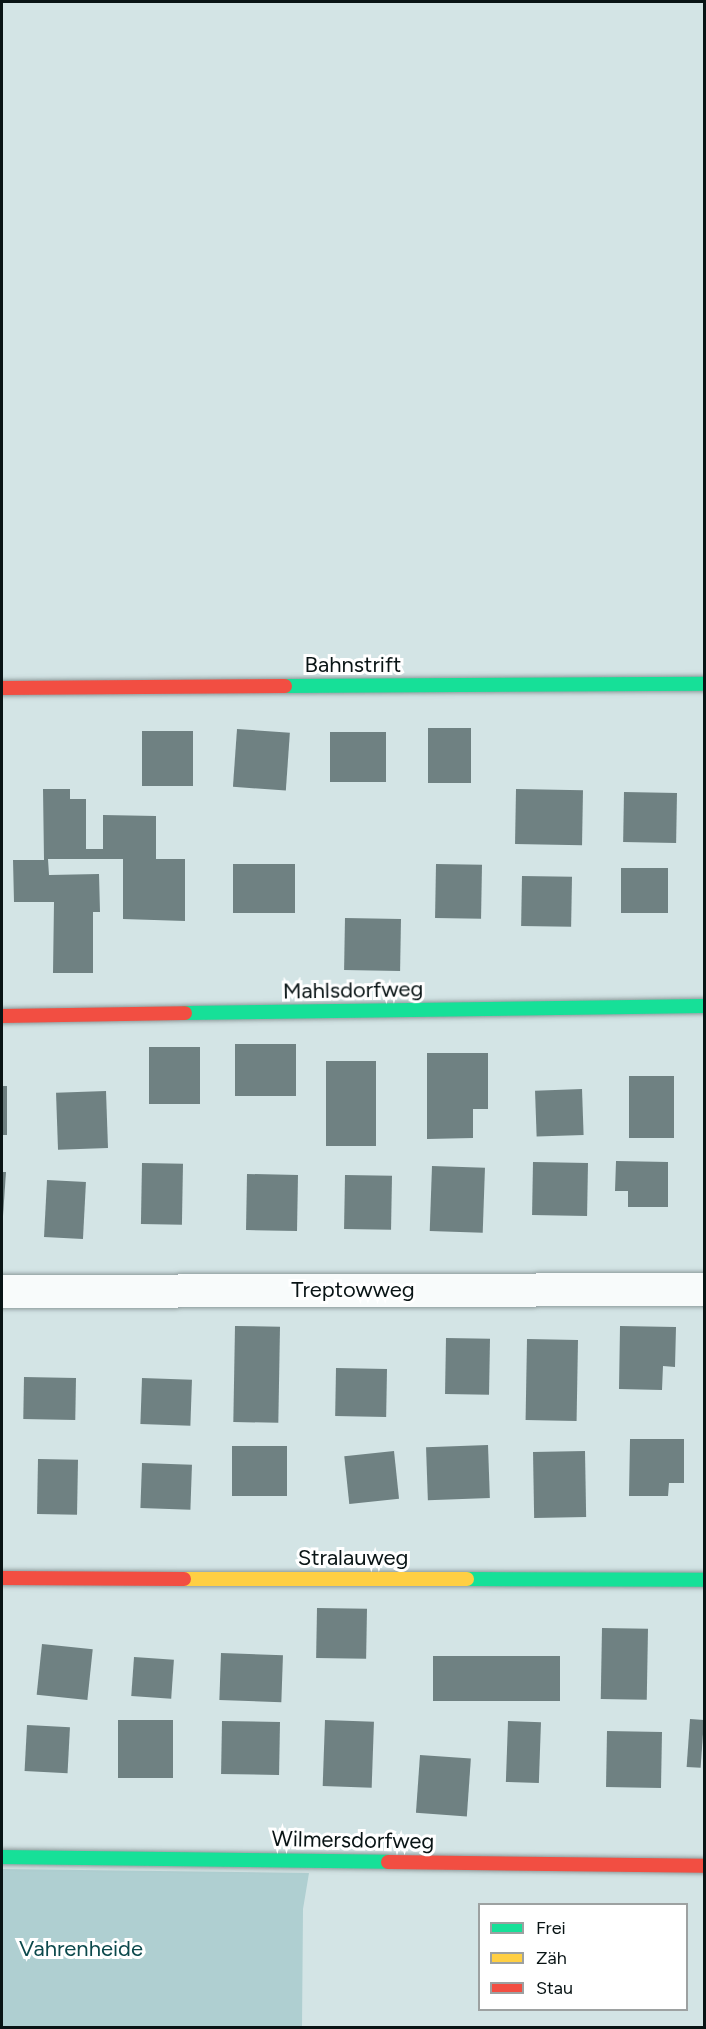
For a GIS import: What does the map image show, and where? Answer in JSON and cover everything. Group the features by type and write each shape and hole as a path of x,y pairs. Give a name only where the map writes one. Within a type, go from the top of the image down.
{"street":[{"name":"Bahnstrift","path":"2,688 705,684"},
{"name":"Mahlsdorfweg","path":"2,1016 705,1006"},
{"name":"Treptowweg","path":"2,1291 705,1289"},
{"name":"Stralauweg","path":"2,1578 705,1580"},
{"name":"Wilmersdorfweg","path":"2,1857 705,1866"}],"green space":[{"name":"Vahrenheide","path":"2,1869 309,1873 303,1909 302,2027 2,2028"}],"building":[{"path":"428,728 471,728 471,783 428,783"},
{"path":"237,729 290,733 286,791 233,787"},
{"path":"142,731 193,731 193,786 142,786"},
{"path":"330,732 386,732 386,782 330,782"},
{"path":"43,789 70,789 70,799 86,799 86,849 103,849 103,815 156,816 156,859 185,859 185,921 123,919 123,859 48,859 49,875 99,874 100,912 93,912 93,973 53,973 54,902 14,902 13,860 44,860"},
{"path":"516,789 583,790 582,845 515,844"},
{"path":"624,792 677,793 676,843 623,842"},
{"path":"233,864 295,864 295,913 233,913"},
{"path":"436,864 482,865 481,919 435,918"},
{"path":"621,868 668,868 668,913 621,913"},
{"path":"522,876 572,877 571,927 521,926"},
{"path":"345,918 401,919 400,971 344,970"},
{"path":"235,1044 296,1044 296,1096 235,1096"},
{"path":"149,1047 200,1047 200,1104 149,1104"},
{"path":"427,1053 488,1053 488,1109 473,1109 473,1138 427,1139"},
{"path":"326,1061 376,1061 376,1146 326,1146"},
{"path":"629,1076 674,1076 674,1138 629,1138"},
{"path":"2,1086 7,1086 7,1135 2,1135"},
{"path":"582,1089 584,1135 537,1137 535,1091"},
{"path":"106,1091 108,1148 58,1150 56,1093"},
{"path":"616,1161 668,1162 668,1207 628,1207 628,1191 615,1191"},
{"path":"533,1162 588,1163 587,1216 532,1215"},
{"path":"142,1163 183,1164 182,1225 141,1224"},
{"path":"432,1166 485,1168 483,1233 430,1231"},
{"path":"2,1172 6,1172 3,1216 2,1216"},
{"path":"247,1174 298,1175 297,1231 246,1230"},
{"path":"345,1175 392,1176 391,1230 344,1229"},
{"path":"47,1180 86,1182 83,1239 44,1237"},
{"path":"235,1326 280,1327 278,1423 233,1422"},
{"path":"620,1326 676,1327 675,1367 663,1366 662,1390 619,1389"},
{"path":"446,1338 490,1339 489,1395 445,1394"},
{"path":"527,1339 578,1340 577,1421 526,1420"},
{"path":"336,1368 387,1369 386,1417 335,1416"},
{"path":"24,1377 76,1378 75,1420 23,1419"},
{"path":"142,1378 192,1380 190,1426 140,1424"},
{"path":"630,1439 684,1439 684,1483 669,1483 668,1496 629,1496"},
{"path":"488,1445 490,1498 428,1500 426,1447"},
{"path":"232,1446 287,1446 287,1496 232,1496"},
{"path":"394,1451 399,1499 349,1504 344,1456"},
{"path":"585,1451 586,1517 534,1518 533,1452"},
{"path":"38,1459 78,1460 77,1515 37,1514"},
{"path":"142,1463 192,1465 190,1510 140,1508"},
{"path":"317,1608 367,1609 366,1659 316,1658"},
{"path":"602,1628 648,1629 647,1700 601,1699"},
{"path":"42,1644 93,1649 87,1700 37,1695"},
{"path":"221,1653 283,1655 281,1702 219,1700"},
{"path":"433,1656 560,1656 560,1701 433,1701"},
{"path":"134,1657 174,1660 171,1699 131,1696"},
{"path":"690,1719 704,1720 701,1768 687,1767"},
{"path":"118,1720 173,1720 173,1778 118,1778"},
{"path":"325,1720 374,1722 372,1788 323,1786"},
{"path":"222,1721 280,1722 279,1775 221,1774"},
{"path":"508,1721 541,1722 539,1783 506,1782"},
{"path":"27,1725 70,1727 68,1773 25,1771"},
{"path":"607,1731 662,1732 661,1788 606,1787"},
{"path":"420,1755 471,1759 467,1816 416,1813"}],"traffic: fast":[{"path":"285,686 704,684"},
{"path":"185,1013 704,1006"},
{"path":"467,1579 704,1580"},
{"path":"2,1857 388,1862"}],"traffic: slow":[{"path":"184,1579 467,1579"}],"traffic: jam":[{"path":"2,688 285,686"},
{"path":"2,1016 185,1013"},
{"path":"2,1578 184,1579"},
{"path":"388,1862 704,1866"}]}
